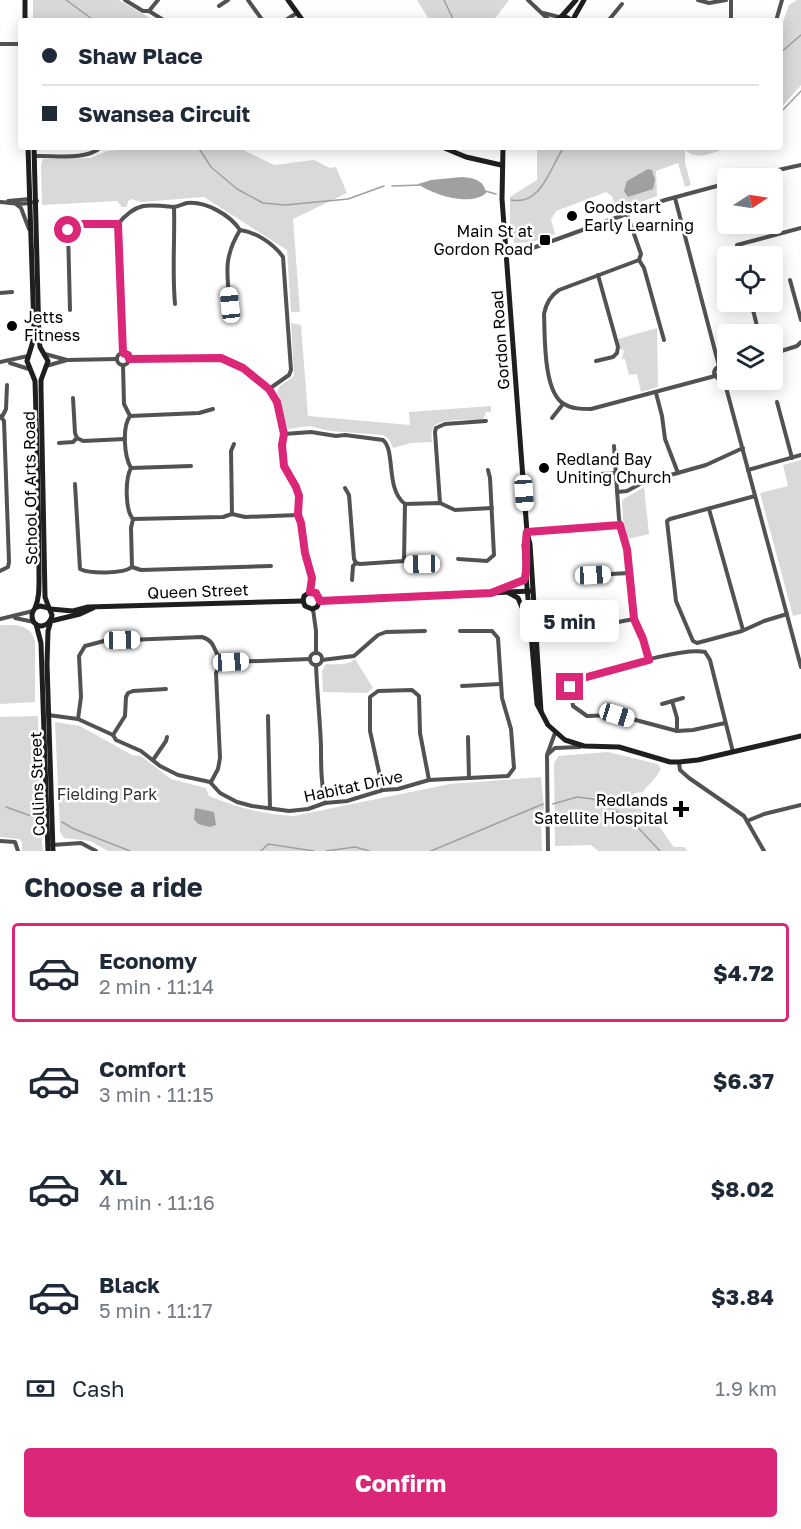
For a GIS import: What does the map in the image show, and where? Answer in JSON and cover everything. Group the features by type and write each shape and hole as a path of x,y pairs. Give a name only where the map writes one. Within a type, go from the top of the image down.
{"street":[{"path":"25,0 25,18"},
{"path":"125,0 160,18"},
{"path":"149,11 158,0"},
{"path":"219,6 228,0"},
{"path":"248,0 260,18"},
{"path":"288,0 301,18"},
{"path":"528,0 547,18"},
{"path":"542,13 558,18 576,0"},
{"path":"574,18 584,0"},
{"path":"698,0 709,3 728,0 731,18"},
{"path":"777,18 782,0"},
{"path":"611,18 622,4"},
{"path":"289,18 297,13"},
{"path":"0,44 18,44"},
{"path":"28,150 34,330 27,363 30,369"},
{"path":"34,150 39,340 40,347 48,361 45,367"},
{"path":"64,150 64,155"},
{"path":"35,156 84,155 98,150"},
{"path":"449,150 466,157 501,165"},
{"name":"Gordon Road","path":"503,150 502,199 527,532 530,544 530,591"},
{"path":"783,168 801,165"},
{"path":"507,252 530,249 627,214 717,186"},
{"path":"675,198 717,358"},
{"path":"2,202 17,205 30,201"},
{"path":"2,202 37,201"},
{"path":"70,310 68,272 68,230 70,226 88,223 118,224 132,210 140,206 163,204 174,207 186,203 208,205 240,230 250,232 278,250 283,257 291,370 289,375 269,389"},
{"path":"17,205 27,222 32,245"},
{"path":"174,207 175,236 172,254 175,266 176,304"},
{"path":"627,214 641,254 639,260"},
{"path":"118,224 123,353"},
{"path":"737,245 801,228"},
{"path":"230,305 226,263 231,246 240,230"},
{"path":"639,260 559,290 545,307 549,379 553,392 563,404 591,409 715,376 714,371 717,368"},
{"path":"639,260 644,268 664,340"},
{"path":"596,361 613,357 618,347 598,275"},
{"path":"790,280 801,320"},
{"path":"0,292 12,292"},
{"path":"783,350 797,346 801,342"},
{"path":"6,362 35,352 68,360"},
{"path":"123,353 128,355 129,359"},
{"path":"117,359 119,354 123,353"},
{"path":"129,359 221,358 243,368 269,389 277,402 284,434 282,445 284,466 298,490 298,515 312,578 310,592"},
{"path":"0,362 30,369 68,360 117,359"},
{"path":"117,359 119,364 123,365"},
{"path":"123,365 127,364 129,359"},
{"path":"123,365 124,404 130,416"},
{"name":"School Of Arts Road","path":"45,367 41,390 45,597 49,609"},
{"name":"School Of Arts Road","path":"30,369 35,381 39,522 39,593 34,609"},
{"path":"0,571 8,567 9,562 4,422 1,416 6,409 7,385"},
{"path":"729,390 801,667"},
{"path":"656,393 665,439 678,473"},
{"path":"73,398 77,438 83,441 126,439"},
{"path":"777,402 792,458"},
{"path":"552,418 563,404"},
{"path":"130,416 199,413 213,410"},
{"path":"130,416 125,425 126,460 131,468"},
{"path":"440,503 436,428 445,424 486,421"},
{"path":"284,434 311,432 383,440 387,443 390,469 398,498 405,504 440,503 455,510 492,508"},
{"path":"59,443 73,442 77,438"},
{"path":"232,514 231,451 234,444"},
{"path":"614,446 620,525 627,549 634,619 649,660"},
{"path":"617,492 627,491 642,483 706,465 743,448"},
{"path":"748,470 801,456"},
{"path":"131,468 191,466"},
{"path":"131,468 127,476 128,514 133,519 223,517 232,514 245,517 298,515"},
{"path":"458,560 487,561 494,555 488,470"},
{"path":"585,475 616,473"},
{"path":"75,484 80,569 86,572 126,571 132,567"},
{"path":"345,488 349,495 356,563"},
{"path":"755,496 667,521 676,601 693,641 697,643 787,614"},
{"path":"404,561 405,504"},
{"path":"709,508 743,630"},
{"path":"132,567 131,528 133,519"},
{"path":"527,532 620,525"},
{"name":"Gordon Road","path":"527,532 524,545 526,575 530,591"},
{"path":"356,563 404,561 409,565 422,564"},
{"path":"352,580 353,566 356,563"},
{"path":"132,567 141,570 271,566"},
{"path":"593,575 629,573"},
{"path":"491,593 521,581 526,575"},
{"path":"320,601 530,591"},
{"path":"530,591 530,629 537,704 555,733 568,742 584,746"},
{"path":"530,591 541,711"},
{"path":"310,592 316,593 320,601 313,609 307,608 303,601 304,596 310,592"},
{"path":"508,592 518,598 530,629"},
{"name":"Queen Street","path":"49,609 64,612 94,608 303,601"},
{"path":"0,619 14,617 43,605 52,615 47,640 46,715"},
{"name":"Queen Street","path":"51,621 94,608"},
{"path":"34,609 32,617 42,643 51,848 81,843 92,850"},
{"path":"313,609 316,653"},
{"path":"14,617 45,626 51,621"},
{"path":"594,625 602,626 634,619"},
{"name":"Habitat Drive","path":"46,715 78,719 141,751 160,766 178,775 210,782 220,793 237,802 252,806 296,811 314,808 325,803 347,801 429,780 508,776 514,768 511,729 504,708 500,684 496,634 492,631 460,632"},
{"path":"316,665 322,660 354,656 378,635 386,632 425,632"},
{"path":"78,719 81,697 79,656 85,646 104,641 202,637 209,639 214,644 221,660 216,673 220,758 218,769 210,782"},
{"path":"725,723 677,731 617,715 587,716 573,706 570,684 649,660 676,654 705,652 710,660 733,752"},
{"path":"310,659 312,654 316,653"},
{"path":"316,653 322,660"},
{"path":"221,660 231,662 310,659"},
{"path":"310,659 316,665 321,780 325,803"},
{"path":"462,686 500,684"},
{"path":"113,735 125,716 126,697 129,693 165,689"},
{"path":"383,790 370,731 370,697 378,691 412,690 419,696 420,734 429,780"},
{"path":"662,704 683,698"},
{"path":"672,701 677,718 677,731"},
{"path":"268,716 270,808"},
{"path":"548,851 547,755 550,741 555,733"},
{"path":"547,755 555,748 619,747 670,762 679,762 801,736"},
{"path":"153,760 167,737"},
{"path":"468,737 469,778"},
{"path":"679,762 682,772 744,816 764,851"},
{"path":"747,820 801,805"},
{"path":"0,841 15,842 18,851"}],"green space":[{"path":"33,0 119,0 150,18 33,18"},
{"path":"417,0 509,0 495,18 428,18"},
{"path":"801,0 801,85 783,106 783,22 789,5"},
{"path":"243,150 274,165 314,160 330,168 336,167 347,193 293,219 300,312 291,312 287,250 204,197 141,202 132,199 128,201 127,207 122,207 117,201 42,205 41,165 43,159 91,158 107,151"},
{"path":"537,150 685,150 685,162 691,185 685,187 678,163 656,171 657,196 617,211 612,196 606,192 556,211 551,220 555,234 532,242 514,243 510,222 510,197 537,180"},
{"path":"685,150 720,150 701,156 690,154"},
{"path":"291,323 301,325 308,416 410,425 409,412 491,406 491,412 486,412 483,420 456,420 437,424 432,430 432,442 411,443 393,448 389,439 383,435 330,431 309,426 288,429 277,392 280,386 294,376"},
{"path":"657,328 658,387 641,392 637,374 629,375 625,359 622,359 624,350 620,349 618,339"},
{"path":"801,460 801,614 793,616 760,493 788,486 783,465"},
{"path":"644,487 649,534 628,539 623,520 622,500"},
{"path":"0,625 21,626 33,635 35,641 35,702 0,704"},
{"path":"355,659 373,688 367,693 323,692 322,671 326,664 345,664"},
{"path":"38,716 40,823 43,851 22,851 22,842 19,839 0,837 0,717"},
{"name":"Fielding Park","path":"55,722 80,726 132,755 141,756 171,779 206,788 209,796 230,804 271,814 294,816 450,784 541,777 544,808 541,816 542,851 108,851 90,841 64,838 60,832"},
{"path":"608,752 658,764 661,769 656,777 643,792 635,793 628,798 629,801 653,819 674,847 684,847 688,851 598,851 591,845 555,846 554,764 558,756"}],"shaded area":[{"path":"648,169 652,170 655,180 653,189 628,197 624,191 627,181"},
{"path":"462,177 478,180 486,193 471,199 452,198 418,184 431,180"},
{"path":"195,808 214,812 216,825 210,827 198,824 194,819"}],"waterway":[{"path":"66,0 91,18"},
{"path":"444,0 453,18"},
{"path":"783,50 801,35"},
{"path":"783,110 801,91"},
{"path":"200,150 211,167 237,189 263,203 285,205 348,199 384,186"},
{"path":"511,200 522,200 538,191 562,150"},
{"path":"392,186 421,185"},
{"path":"485,191 496,194"},
{"path":"553,804 577,797 593,799 629,818 660,851"},
{"path":"431,851 543,804"},
{"path":"6,807 37,818"},
{"path":"62,822 130,851"},
{"path":"261,851 268,844 314,851"},
{"path":"326,851 355,847 369,851"}],"place":[{"name":"Goodstart Early Learning","path":"572,216"},
{"name":"Main St at Gordon Road","path":"545,240"},
{"name":"Jetts Fitness","path":"12,326"},
{"name":"Redland Bay Uniting Church","path":"544,468"},
{"name":"Redlands Satellite Hospital","path":"681,809"}],"route":[{"path":"68,230 74,224 118,224 123,353 128,355 129,359 221,358 255,375 269,389 277,402 284,434 282,445 284,466 299,496 298,515 312,578 310,592 316,593 320,601 491,593 524,580 526,575 524,545 527,532 620,525 627,549 634,619 649,660 576,680 570,684 570,687"}]}
